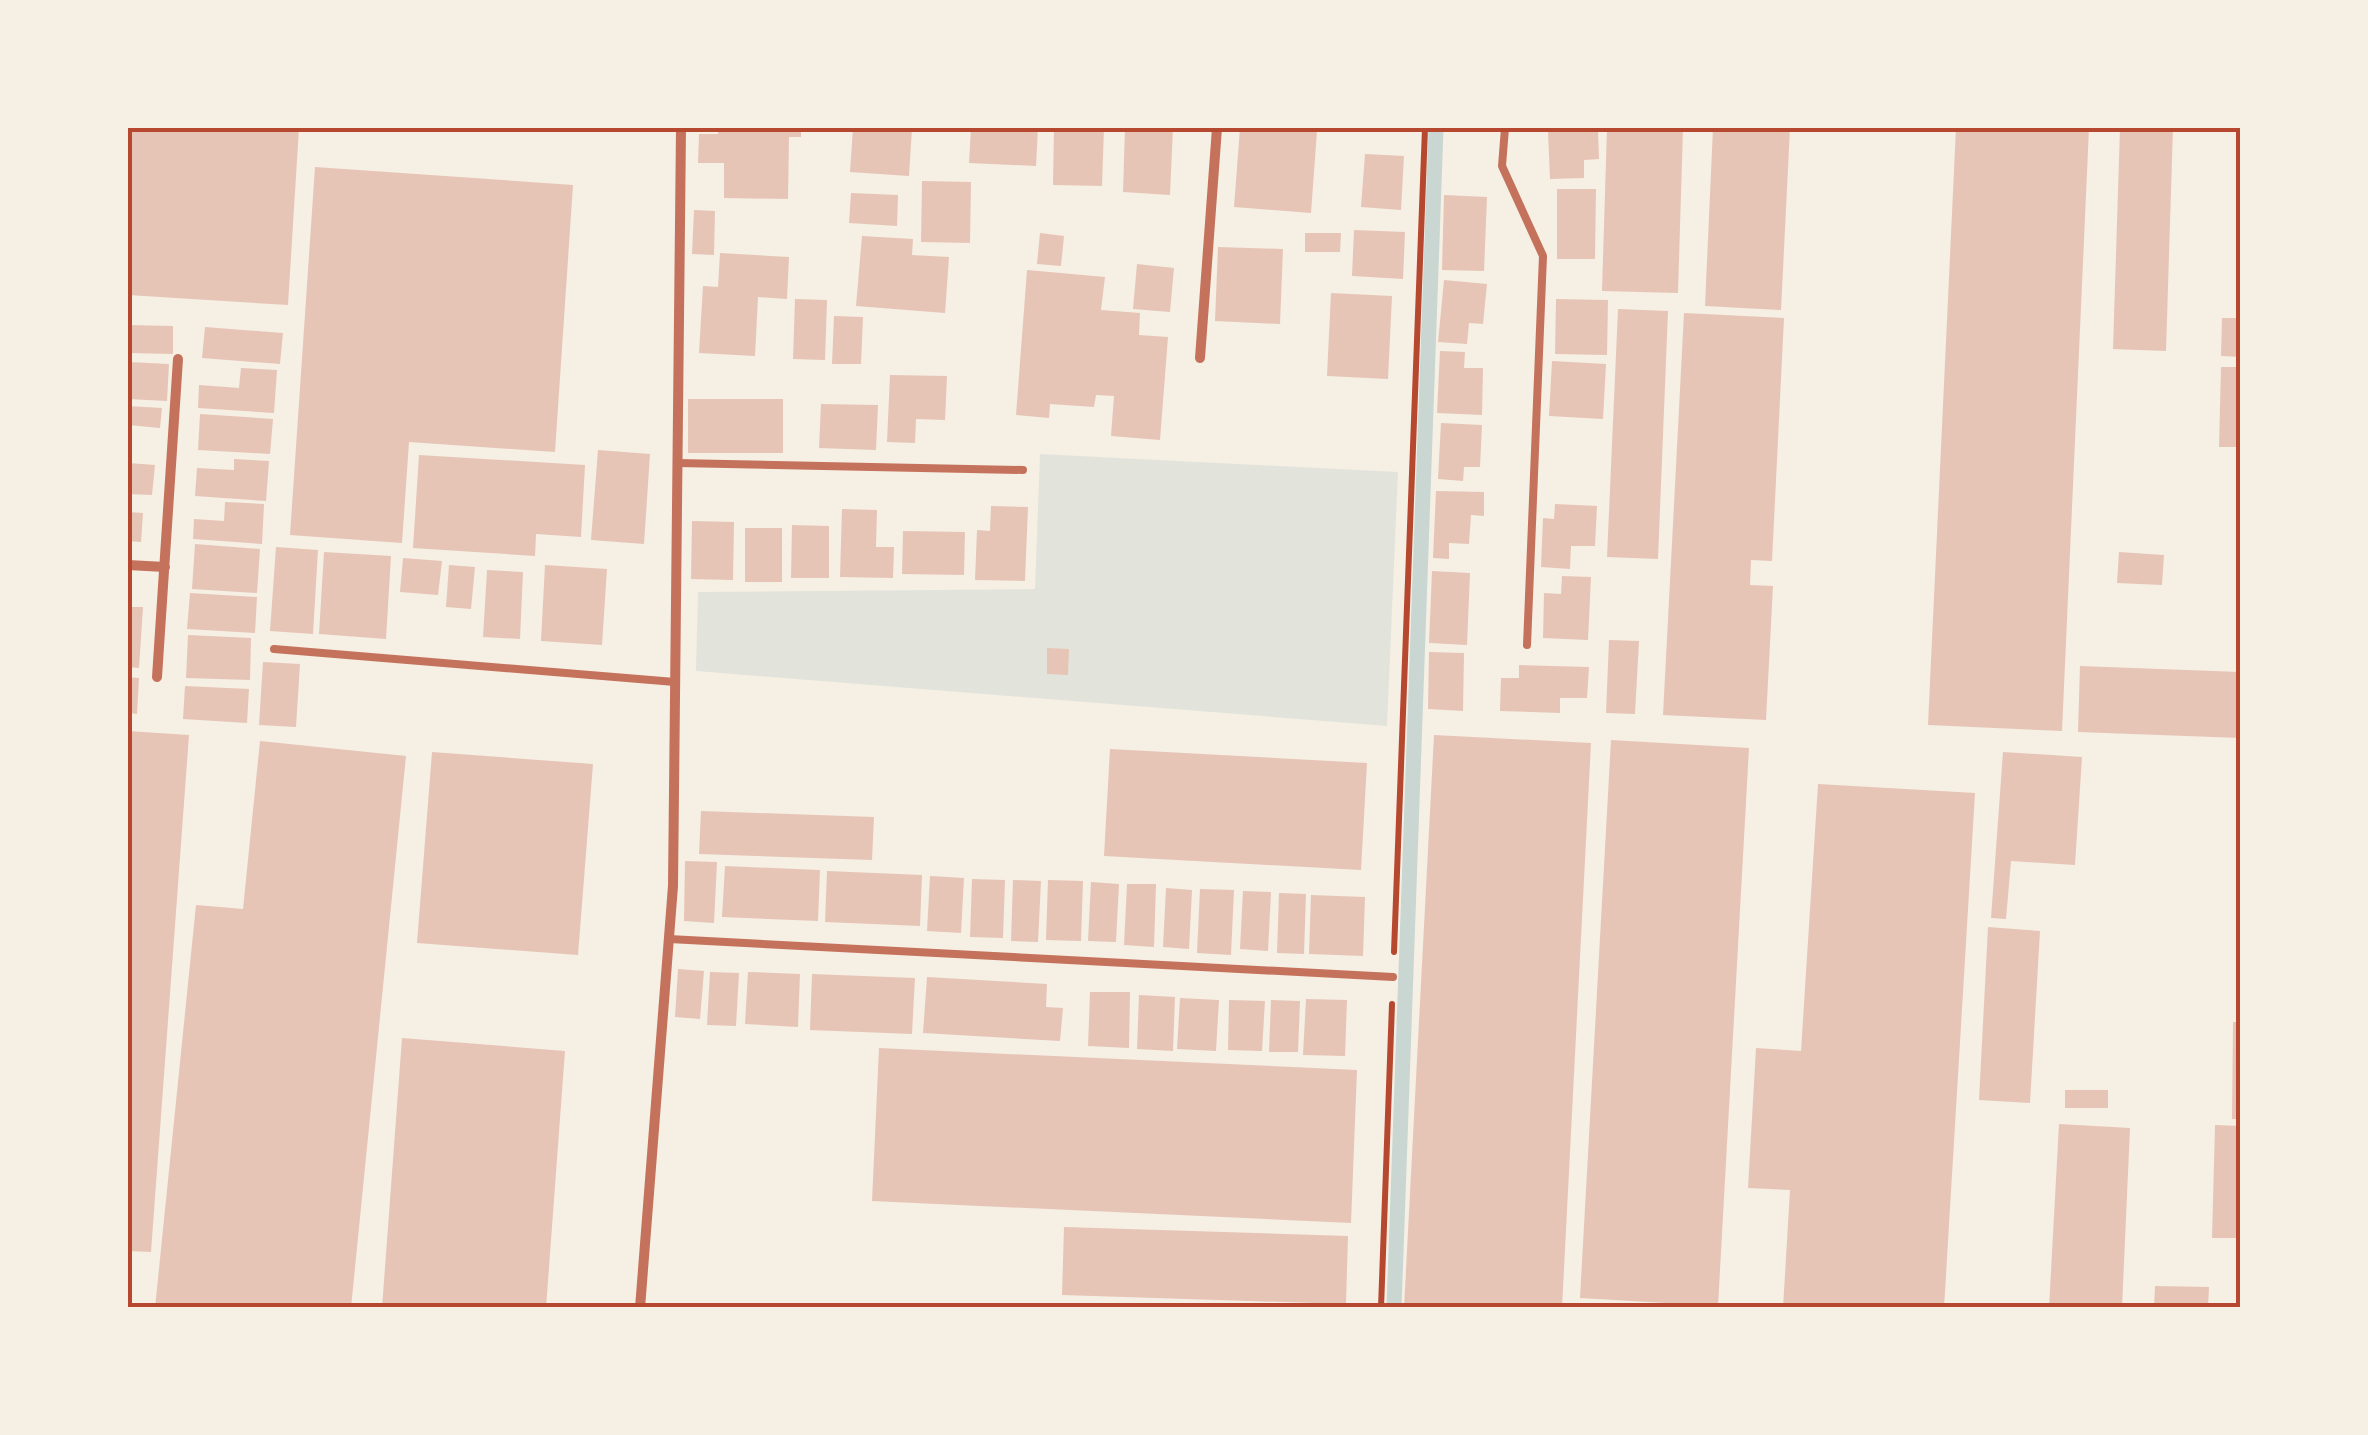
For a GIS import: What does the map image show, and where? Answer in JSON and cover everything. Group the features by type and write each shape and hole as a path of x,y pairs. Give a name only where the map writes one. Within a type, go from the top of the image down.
{"street":[{"path":"640,1308 669,939 676,682 681,128"},
{"path":"1200,358 1216,128"},
{"path":"158,678 178,359"},
{"path":"128,565 165,567"}],"lane":[{"path":"1505,128 1502,166 1543,256 1527,644"},
{"path":"677,464 1024,470"},
{"path":"274,649 676,682"},
{"path":"669,939 1394,977"}],"path":[{"path":"1381,1308 1425,128"}],"shaded area":[{"path":"1040,454 1398,472 1387,726 696,671 698,592 1035,589"}],"building":[{"path":"130,128 299,128 288,305 128,295"},
{"path":"718,128 801,128 801,137 789,137 788,199 724,198 724,163 698,163 699,134 718,134"},
{"path":"853,128 912,128 909,176 850,172"},
{"path":"971,128 1038,128 1036,166 969,163"},
{"path":"1054,128 1104,128 1102,186 1053,185"},
{"path":"1125,128 1173,128 1170,195 1123,192"},
{"path":"1240,128 1317,131 1311,213 1234,207"},
{"path":"1607,128 1683,128 1678,293 1602,291"},
{"path":"1713,128 1790,128 1781,310 1705,306"},
{"path":"1956,128 2089,128 2062,731 1928,725"},
{"path":"2120,128 2173,128 2166,351 2113,349"},
{"path":"1598,130 1599,159 1584,160 1584,178 1550,179 1548,131"},
{"path":"1365,154 1404,156 1401,210 1361,207"},
{"path":"315,167 573,185 555,452 409,442 402,543 290,535"},
{"path":"922,181 971,182 970,243 921,242"},
{"path":"1557,189 1596,189 1595,259 1557,259"},
{"path":"851,193 898,195 897,226 849,223"},
{"path":"1444,195 1487,197 1484,271 1442,270"},
{"path":"694,210 715,211 714,255 692,254"},
{"path":"1354,230 1405,232 1403,279 1352,276"},
{"path":"1040,233 1064,236 1061,266 1037,264"},
{"path":"1305,233 1341,233 1340,252 1305,252"},
{"path":"862,236 913,239 912,255 949,257 945,313 856,306"},
{"path":"1218,247 1283,249 1280,324 1215,321"},
{"path":"720,253 789,257 787,299 758,297 755,356 699,353 703,286 718,287"},
{"path":"1137,264 1174,268 1170,312 1133,309"},
{"path":"1027,270 1105,277 1101,310 1140,313 1139,335 1168,337 1160,440 1111,436 1114,396 1096,395 1094,407 1050,404 1049,418 1016,415"},
{"path":"1444,280 1487,284 1483,324 1469,323 1467,344 1438,342"},
{"path":"1331,293 1392,296 1388,379 1327,376"},
{"path":"795,299 827,300 825,360 793,359"},
{"path":"1556,299 1608,300 1607,355 1555,354"},
{"path":"1618,309 1668,311 1658,559 1607,557"},
{"path":"1684,313 1784,318 1772,561 1751,560 1750,585 1773,586 1766,720 1663,715"},
{"path":"834,316 863,317 861,364 832,364"},
{"path":"2222,318 2240,318 2240,357 2221,356"},
{"path":"128,325 173,326 173,354 128,353"},
{"path":"205,327 283,333 280,364 202,358"},
{"path":"1440,351 1465,352 1464,368 1483,368 1482,415 1437,413"},
{"path":"1552,361 1606,364 1603,419 1549,416"},
{"path":"128,362 169,364 167,401 128,399"},
{"path":"2221,367 2240,367 2240,447 2219,447"},
{"path":"241,368 277,370 274,413 198,408 199,385 239,388"},
{"path":"890,375 947,376 945,420 916,419 915,443 887,442"},
{"path":"688,399 783,399 783,453 688,453"},
{"path":"821,404 878,405 876,450 819,448"},
{"path":"128,406 162,408 160,428 128,425"},
{"path":"200,414 273,419 270,454 198,450"},
{"path":"1441,423 1482,425 1480,467 1464,467 1463,481 1438,479"},
{"path":"598,450 650,454 644,544 591,540"},
{"path":"419,455 585,465 581,537 536,534 535,556 413,548"},
{"path":"234,459 269,461 266,501 195,496 197,468 234,470"},
{"path":"128,463 155,465 152,495 128,494"},
{"path":"1436,491 1484,492 1484,516 1471,515 1469,544 1449,543 1449,559 1433,558"},
{"path":"225,502 264,504 262,544 193,539 194,519 224,521"},
{"path":"1555,504 1597,506 1595,546 1571,546 1570,569 1541,567 1543,518 1554,519"},
{"path":"991,506 1028,507 1025,581 975,580 977,530 990,531"},
{"path":"842,509 877,510 876,547 894,547 893,578 840,577"},
{"path":"128,512 143,513 141,542 128,541"},
{"path":"692,521 734,522 733,580 691,579"},
{"path":"792,525 829,526 829,578 791,578"},
{"path":"745,528 782,528 782,582 745,582"},
{"path":"903,531 965,532 964,575 902,574"},
{"path":"195,544 260,549 257,593 192,589"},
{"path":"276,547 318,550 313,634 270,631"},
{"path":"324,552 391,556 386,639 319,634"},
{"path":"2119,552 2164,555 2162,585 2117,583"},
{"path":"403,558 442,561 438,595 400,592"},
{"path":"449,565 475,567 471,609 446,607"},
{"path":"545,565 607,569 602,645 541,641"},
{"path":"487,570 523,572 520,639 483,637"},
{"path":"1432,571 1470,573 1467,645 1429,643"},
{"path":"1562,576 1591,577 1588,640 1543,638 1544,593 1561,594"},
{"path":"190,593 257,597 255,633 187,629"},
{"path":"128,607 143,607 139,668 128,667"},
{"path":"188,635 251,638 250,680 186,678"},
{"path":"1609,640 1639,641 1635,714 1606,713"},
{"path":"1047,648 1069,649 1068,675 1047,674"},
{"path":"1429,652 1464,653 1463,711 1428,709"},
{"path":"263,662 300,664 296,727 259,725"},
{"path":"1519,665 1589,667 1587,698 1560,698 1560,713 1500,711 1501,678 1519,678"},
{"path":"2080,666 2240,672 2240,738 2078,732"},
{"path":"128,677 139,678 137,714 128,713"},
{"path":"185,686 249,689 247,723 183,719"},
{"path":"128,731 189,735 151,1252 128,1251"},
{"path":"1434,735 1591,743 1562,1308 1404,1308"},
{"path":"1611,740 1749,748 1718,1306 1580,1298"},
{"path":"260,741 406,756 351,1308 155,1308 196,905 243,909"},
{"path":"1110,749 1367,763 1361,870 1104,856"},
{"path":"432,752 593,764 578,955 417,943"},
{"path":"2003,752 2082,757 2075,865 2011,861 2006,919 1991,918"},
{"path":"1818,784 1975,793 1944,1308 1783,1308 1790,1190 1748,1188 1756,1048 1801,1051"},
{"path":"701,811 874,817 872,860 699,854"},
{"path":"685,861 717,862 714,923 684,921"},
{"path":"725,866 820,870 818,921 722,917"},
{"path":"827,871 922,875 920,926 825,922"},
{"path":"930,876 964,878 961,933 927,931"},
{"path":"972,879 1005,880 1003,938 970,937"},
{"path":"1013,880 1041,881 1038,942 1011,941"},
{"path":"1048,880 1083,881 1081,941 1046,940"},
{"path":"1091,882 1119,884 1116,942 1088,941"},
{"path":"1127,884 1156,884 1154,947 1124,945"},
{"path":"1166,888 1192,890 1189,949 1163,947"},
{"path":"1200,889 1234,890 1231,955 1197,953"},
{"path":"1243,891 1271,892 1268,951 1240,949"},
{"path":"1279,893 1306,894 1304,954 1277,953"},
{"path":"1311,895 1365,897 1363,956 1309,954"},
{"path":"1988,927 2040,931 2030,1103 1979,1100"},
{"path":"678,969 704,971 700,1019 675,1017"},
{"path":"710,972 739,973 736,1026 707,1025"},
{"path":"748,972 800,974 798,1027 745,1024"},
{"path":"812,974 915,978 912,1034 810,1030"},
{"path":"927,977 1047,984 1046,1007 1063,1008 1060,1041 923,1033"},
{"path":"1090,992 1130,992 1129,1048 1088,1046"},
{"path":"1139,995 1175,997 1173,1051 1137,1049"},
{"path":"1180,998 1219,1000 1216,1051 1177,1049"},
{"path":"1306,999 1347,1000 1345,1056 1303,1055"},
{"path":"1229,1000 1265,1001 1262,1051 1228,1050"},
{"path":"1271,1000 1300,1001 1298,1052 1269,1052"},
{"path":"2233,1022 2240,1022 2240,1119 2232,1119"},
{"path":"402,1038 565,1051 546,1308 382,1308"},
{"path":"879,1048 1357,1070 1351,1223 872,1201"},
{"path":"2065,1090 2108,1090 2108,1108 2065,1108"},
{"path":"2059,1124 2130,1128 2122,1308 2049,1308"},
{"path":"2215,1125 2240,1126 2240,1238 2212,1238"},
{"path":"1064,1227 1348,1236 1346,1304 1062,1295"},
{"path":"2155,1286 2209,1287 2208,1308 2154,1308"}],"waterway":[{"path":"1394,1308 1436,128"}]}
